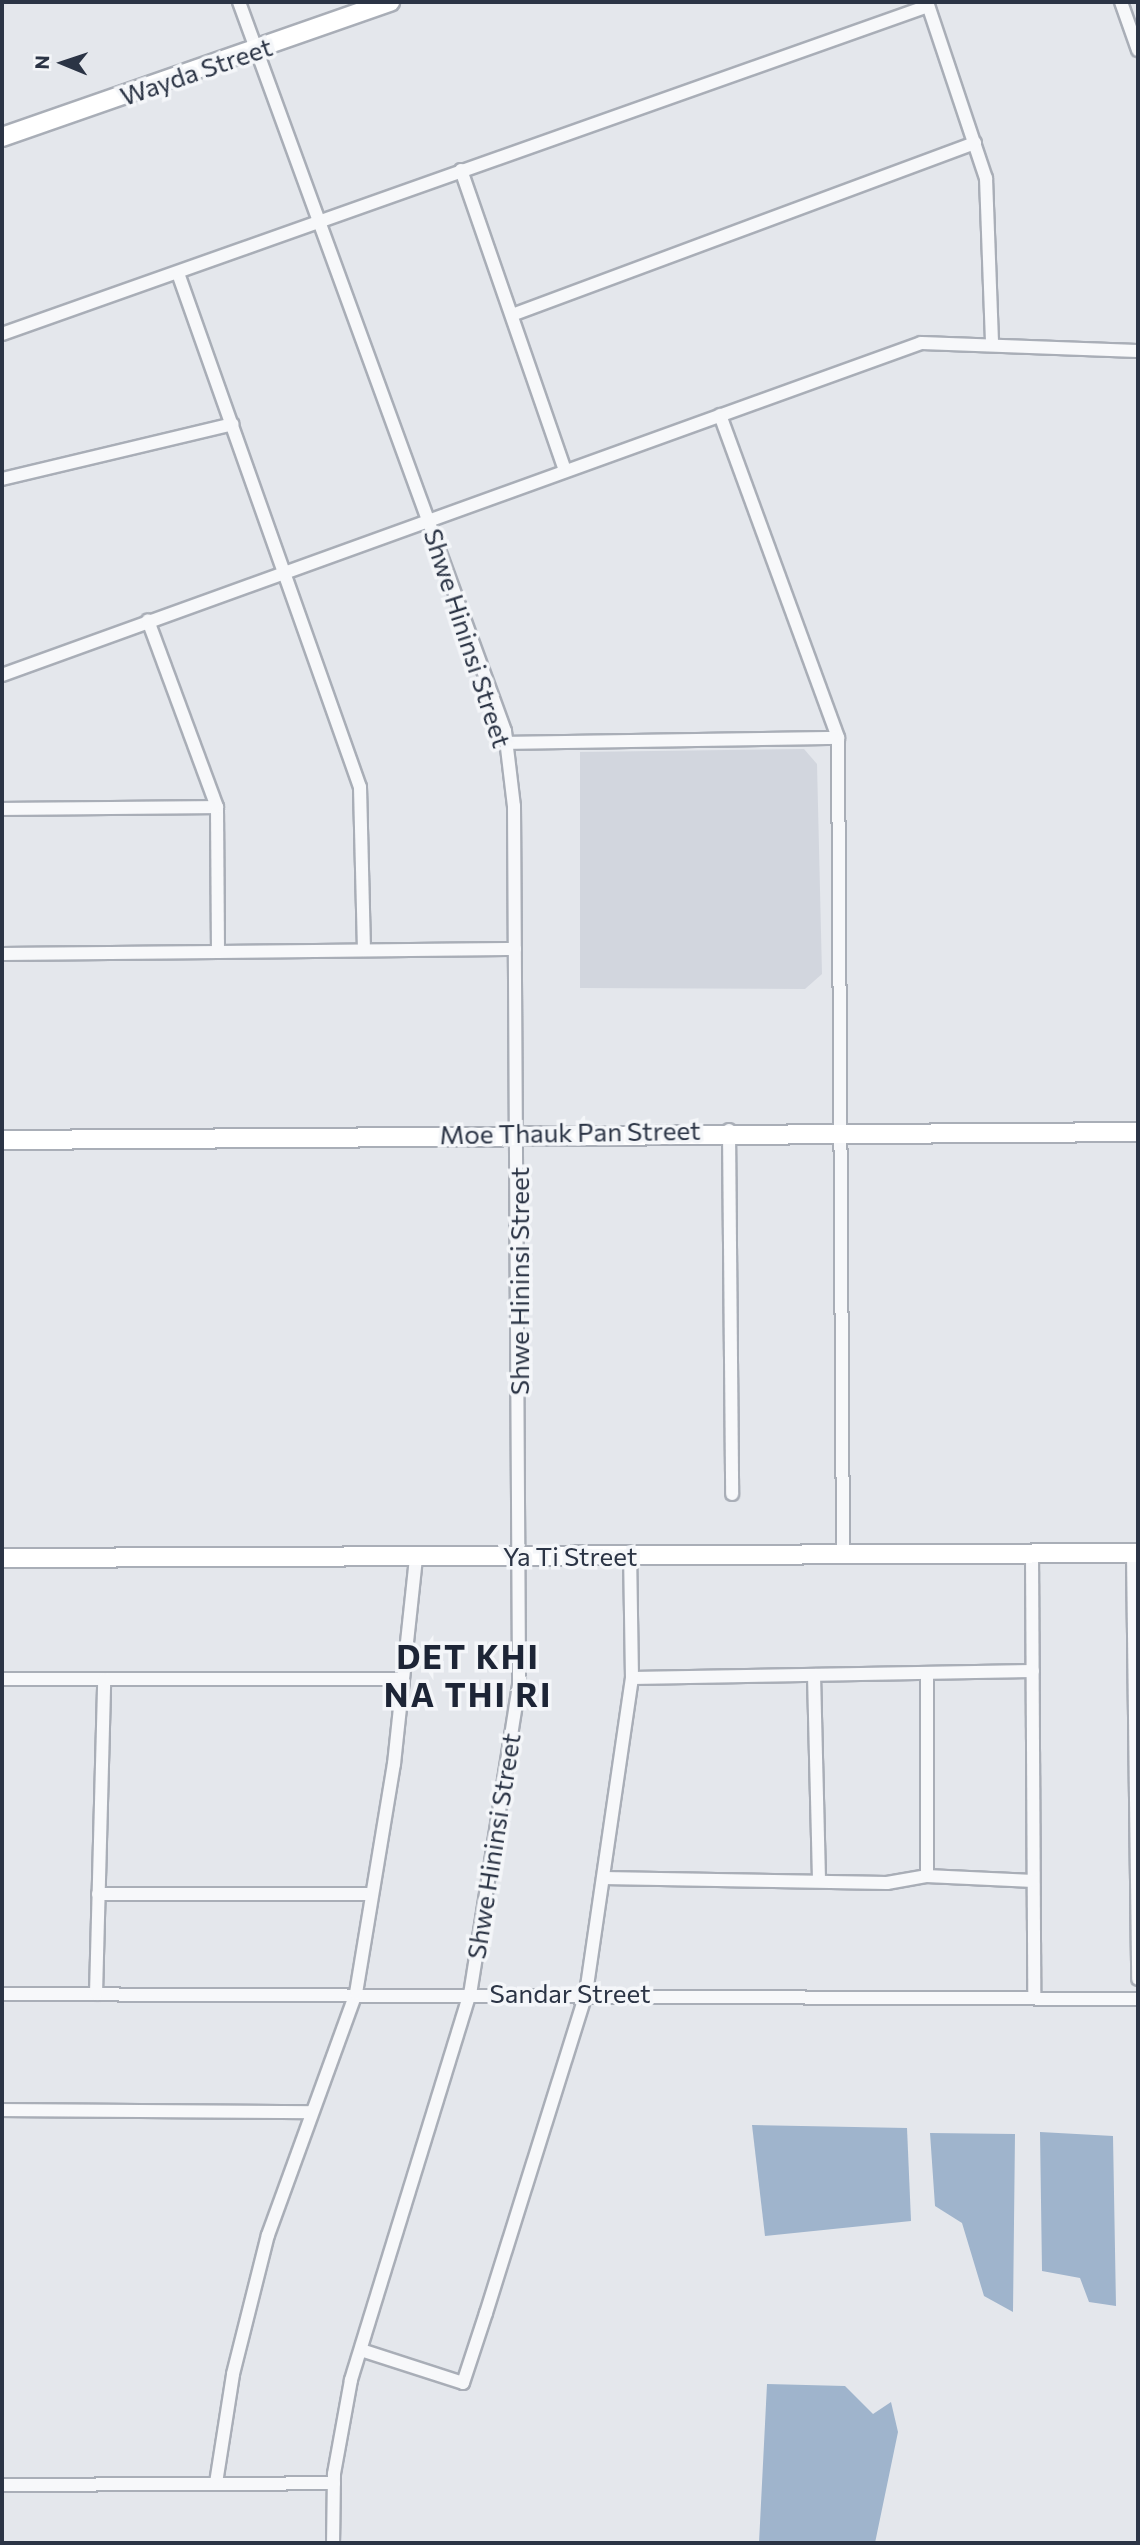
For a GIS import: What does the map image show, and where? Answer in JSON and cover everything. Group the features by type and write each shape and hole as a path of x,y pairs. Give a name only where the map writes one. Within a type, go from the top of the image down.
{"street":[{"name":"Shwe Hininsi Street","path":"239,2 317,220 429,518 506,743 514,806 518,1132 519,1685 470,1993 361,2350 334,2483 333,2543"},
{"name":"Wayda Street","path":"2,137 257,51 390,2"},
{"path":"1121,2 1138,50"},
{"path":"2,334 179,276 317,220 928,4 986,178 992,345"},
{"path":"512,316 975,143"},
{"path":"461,170 565,470"},
{"path":"179,276 286,569 360,787 364,949"},
{"path":"2,675 286,569 921,343 1138,351"},
{"path":"720,415 838,738 838,1130 843,1555"},
{"path":"2,479 233,424"},
{"path":"148,620 217,807 218,952"},
{"path":"506,743 838,738"},
{"path":"2,809 217,807"},
{"path":"2,954 516,949"},
{"path":"729,1130 732,1494"},
{"name":"Moe Thauk Pan Street","path":"2,1140 729,1130 1138,1132"},
{"path":"1032,1553 1034,1996"},
{"path":"1135,1553 1138,1979"},
{"name":"Ya Ti Street","path":"2,1559 1135,1553"},
{"path":"361,2350 463,2383 586,1993 632,1678 630,1556"},
{"path":"216,2483 233,2374 268,2235 356,1993 403,1679 416,1557"},
{"path":"632,1678 1032,1671"},
{"path":"927,1673 927,1876"},
{"path":"814,1675 819,1881"},
{"path":"2,1679 403,1679"},
{"path":"96,1994 104,1679"},
{"path":"603,1878 819,1881 927,1876 1033,1881"},
{"path":"98,1894 372,1894"},
{"name":"Sandar Street","path":"2,1994 586,1993 1138,1999"},
{"path":"2,2110 311,2112"},
{"path":"2,2485 334,2483"}],"shaded area":[{"path":"804,749 817,764 822,974 805,989 580,988 580,752"}],"water":[{"path":"752,2125 907,2128 911,2221 765,2236"},
{"path":"1040,2132 1113,2136 1116,2306 1089,2302 1080,2278 1042,2271"},
{"path":"930,2133 1015,2134 1013,2312 984,2296 962,2223 935,2206"},
{"path":"767,2384 845,2386 873,2414 891,2402 898,2432 875,2543 759,2543"}],"district":[{"name":"DET KHI NA THI RI","path":"468,1675"}]}
